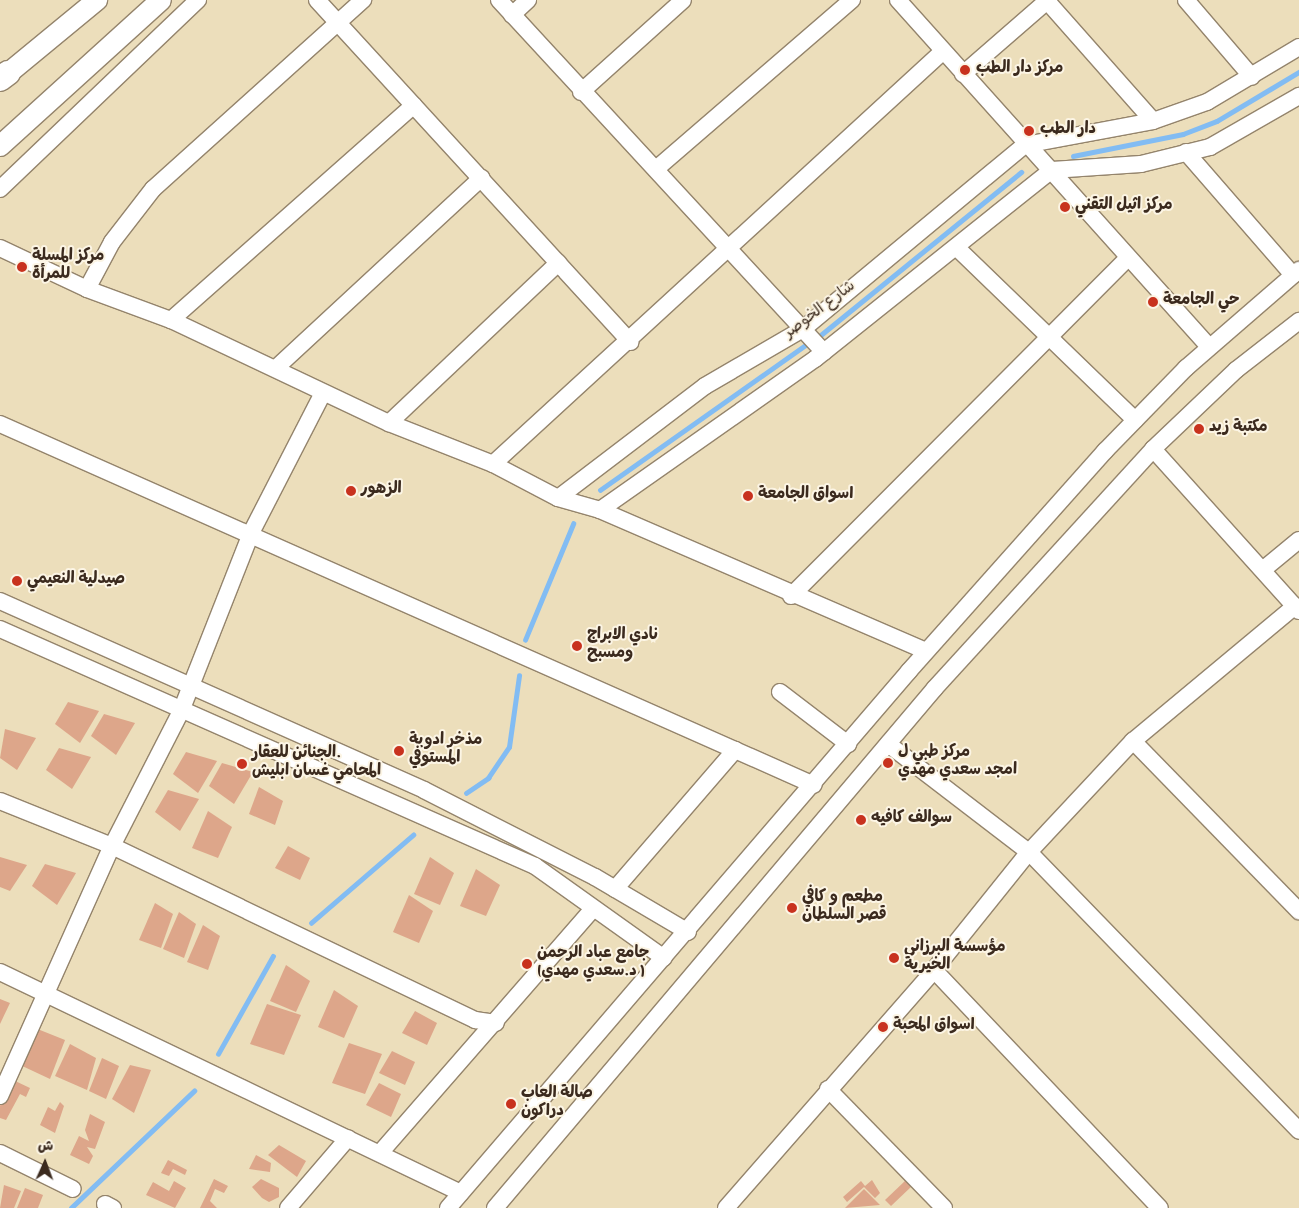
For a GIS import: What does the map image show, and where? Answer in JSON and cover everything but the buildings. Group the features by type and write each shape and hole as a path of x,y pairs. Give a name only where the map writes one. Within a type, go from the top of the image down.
{"main road":[{"path":"3,77 97,0"},
{"path":"0,146 161,0"}],"street":[{"path":"0,189 198,0"},
{"path":"317,0 630,342"},
{"path":"87,289 112,242 153,189 363,0"},
{"path":"499,0 581,92 656,169 728,251 824,352"},
{"path":"512,15 528,0"},
{"path":"581,92 683,0"},
{"path":"656,169 852,0"},
{"path":"898,0 942,53 963,74 1025,145 1052,170 1128,258 1209,347"},
{"path":"1186,0 1252,77"},
{"path":"963,74 1047,1 1153,121"},
{"path":"1025,145 1153,121 1208,102 1252,77 1299,46"},
{"path":"493,464 630,342 942,53"},
{"path":"600,510 824,352 1052,170 1141,164 1210,147 1299,96"},
{"path":"171,320 414,105"},
{"name":"شارع الخوصر","path":"558,498 705,386 803,329 1025,145"},
{"path":"448,1208 688,932 926,651 1135,420 1209,347 1296,273 1186,152"},
{"path":"276,368 481,178"},
{"path":"956,246 1135,420"},
{"path":"0,248 87,289 171,320 389,423 493,464 558,498 600,510 791,596 926,651"},
{"path":"791,596 1128,258"},
{"path":"389,423 558,263"},
{"path":"499,1207 888,744 1153,449 1236,370 1299,321"},
{"path":"0,1096 112,846 181,711 251,533 322,393"},
{"path":"0,424 251,533 814,785"},
{"path":"734,1205 828,1089 934,970 1029,852 1133,741 1297,608 1265,568 1153,449"},
{"path":"1265,568 1299,540"},
{"path":"0,601 424,790 615,890 688,932"},
{"path":"0,629 181,711 535,866 664,958"},
{"path":"780,692 848,744"},
{"path":"1133,741 1299,911"},
{"path":"888,744 1029,852 1299,1131"},
{"path":"615,890 735,750"},
{"path":"0,801 112,846 475,1020 496,1023"},
{"path":"380,1153 496,1023 593,909"},
{"path":"934,970 1160,1208"},
{"path":"0,972 47,991 226,1084 348,1138 461,1193"},
{"path":"828,1089 944,1208"},
{"path":"288,1208 348,1138"},
{"path":"0,1153 73,1189"}],"waterway":[{"path":"1073,156 1183,134 1217,121 1299,72"},
{"path":"817,338 1021,172"},
{"path":"600,490 810,342"},
{"path":"525,640 573,524"},
{"path":"466,793 488,778 509,747 519,676"},
{"path":"311,923 413,835"},
{"path":"218,1054 273,956"},
{"path":"71,1208 194,1091"}],"place":[{"name":"مركز دار الطب","path":"965,70"},
{"name":"دار الطب","path":"1029,131"},
{"name":"مركز اثيل التقني","path":"1065,207"},
{"name":"مركز المسلة للمرأة","path":"22,267"},
{"name":"حي الجامعة","path":"1153,302"},
{"name":"مكتبة زيد","path":"1199,429"},
{"name":"الزهور","path":"351,491"},
{"name":"اسواق الجامعة","path":"748,496"},
{"name":"صيدلية النعيمي","path":"17,581"},
{"name":"نادي الابراج ومسبح","path":"577,646"},
{"name":"مذخر ادویة المستوفي","path":"399,751"},
{"name":"مركز طبي ل امجد سعدي مهدي","path":"888,763"},
{"name":"الجنائن للعقار. المحامي غسان ابليش","path":"242,764"},
{"name":"سوالف كافيه","path":"861,820"},
{"name":"مطعم و كافي قصر السلطان","path":"792,908"},
{"name":"مؤسسة البرزاني الخيرية","path":"894,958"},
{"name":"جامع عباد الرحمن (د.سعدي مهدي )","path":"527,964"},
{"name":"اسواق المحبة","path":"883,1027"},
{"name":"صالة العاب دراكون","path":"511,1104"}]}
